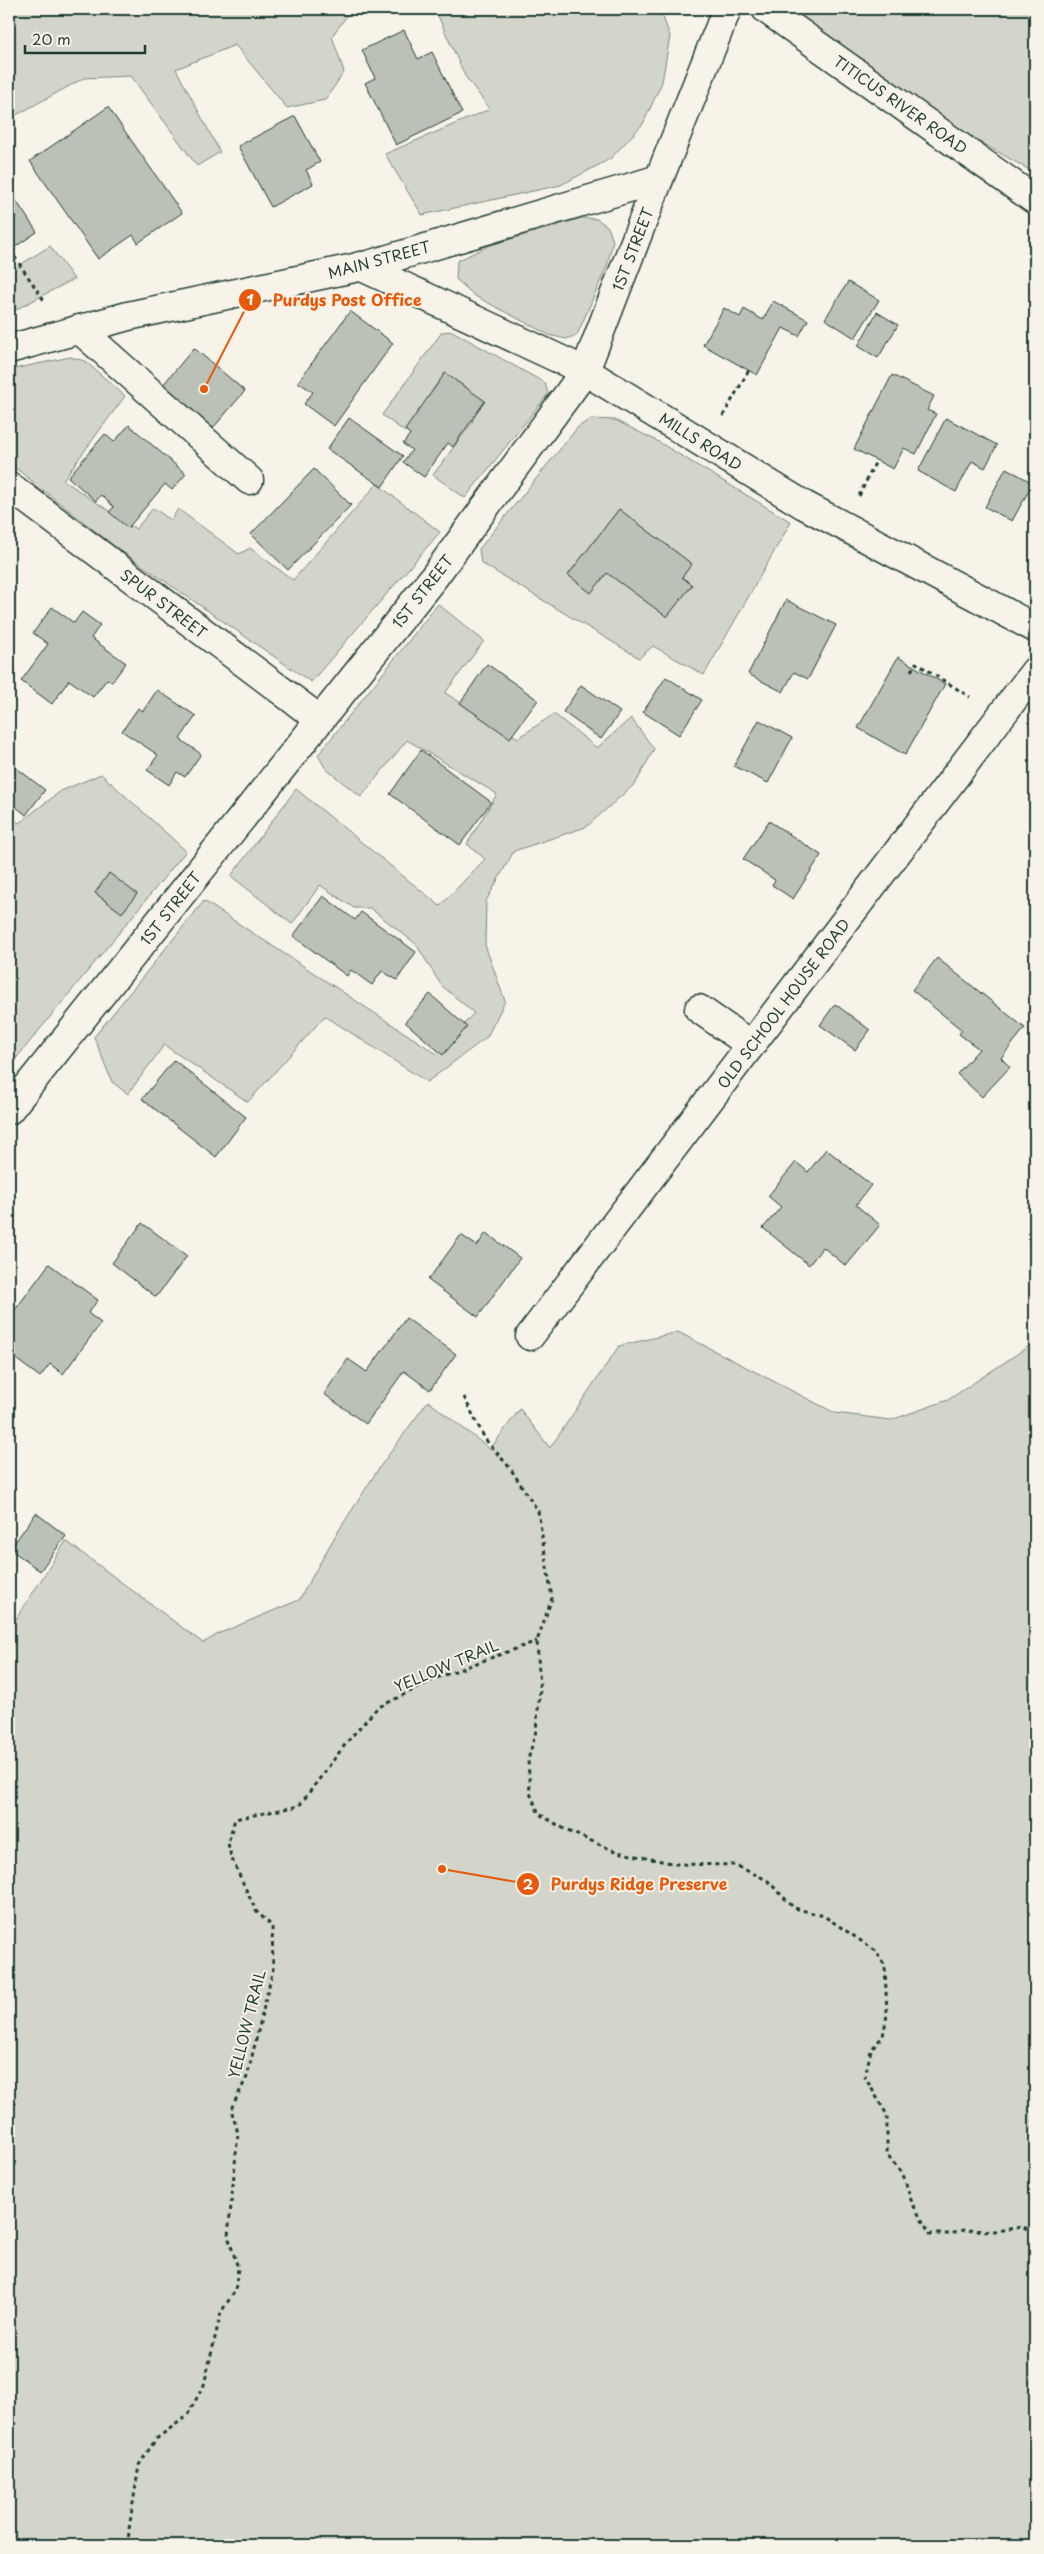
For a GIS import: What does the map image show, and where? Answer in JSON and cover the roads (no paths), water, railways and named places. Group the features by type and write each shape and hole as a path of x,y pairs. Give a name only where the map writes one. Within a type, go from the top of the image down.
{"street":[{"name":"1ST STREET","path":"9,1110 434,577 585,370 727,9"},
{"name":"TITICUS RIVER ROAD","path":"766,9 1035,200"},
{"name":"MAIN STREET","path":"9,349 128,316 360,266 659,179"},
{"name":"MILLS ROAD","path":"360,266 585,370 804,505 1035,628"},
{"path":"73,331 249,480"},
{"name":"SPUR STREET","path":"9,486 319,719"},
{"name":"OLD SCHOOL HOUSE ROAD","path":"530,1336 1035,671"},
{"path":"698,1009 751,1045"}],"place":[{"name":"Purdys Post Office","path":"204,389"},
{"name":"Purdys Ridge Preserve","path":"442,1869"}]}
